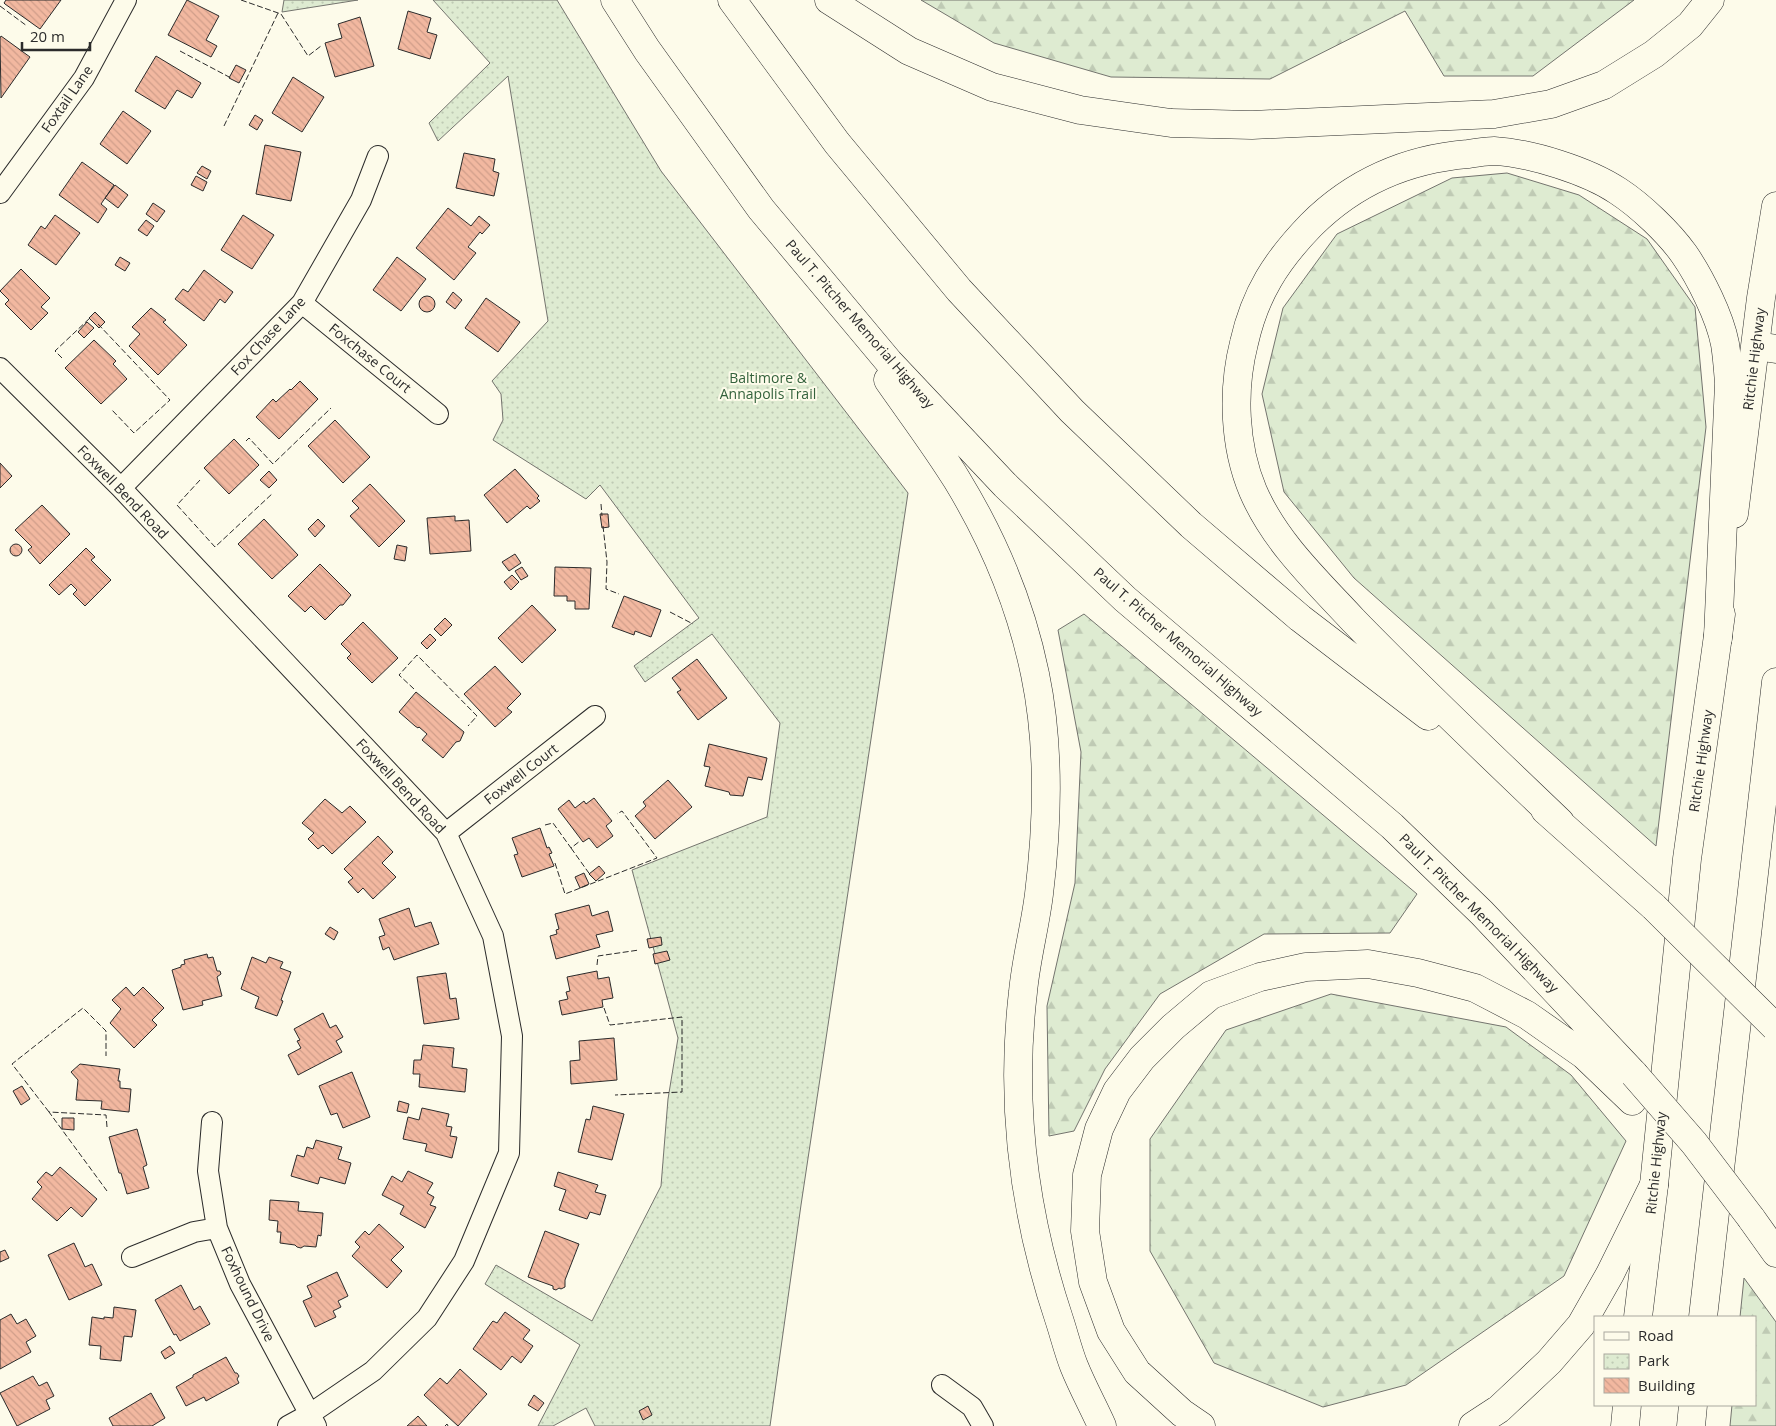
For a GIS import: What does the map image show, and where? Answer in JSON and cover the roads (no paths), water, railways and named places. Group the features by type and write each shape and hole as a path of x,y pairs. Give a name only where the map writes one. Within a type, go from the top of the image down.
{"main road":[{"name":"Paul T. Pitcher Memorial Highway","path":"615,0 647,50 761,208 889,362 1005,485 1125,599 1392,826 1482,913 1634,1074 1694,1143 1776,1253"},
{"path":"732,0 838,143 947,276 1072,412 1191,525 1300,618 1456,737 1560,822"},
{"path":"829,0 908,51 992,87 1080,110 1171,123 1252,125 1494,114 1551,104 1604,85 1654,54 1690,25 1710,0"},
{"path":"1718,638 1729,383 1724,341 1709,297 1684,254 1659,224 1618,191 1580,172 1534,158 1494,151 1444,156 1400,166 1362,185 1331,207 1289,247 1262,288 1248,325 1238,365 1236,405 1241,450 1252,489 1272,527 1305,569 1400,668 1560,822 1654,907 1776,1028"},
{"name":"Ritchie Highway","path":"1638,1316 1654,1186 1687,859 1718,638 1766,347 1776,206"},
{"path":"842,306 881,370 957,480 989,541 1016,603 1035,674 1046,754 1045,828 1039,895 1023,992 1017,1068 1020,1139 1031,1217 1048,1286 1074,1365 1102,1426"},
{"path":"1703,1316 1776,682"},
{"path":"1201,1426 1182,1413 1138,1372 1111,1331 1094,1282 1085,1231 1087,1175 1099,1129 1117,1091 1142,1058 1173,1027 1211,995 1260,977 1306,967 1368,964 1418,973 1475,988 1527,1015 1584,1055 1751,1218"},
{"path":"1473,1426 1499,1409 1549,1362 1581,1325 1610,1274 1654,1186"},
{"path":"1624,1426 1627,1406"},
{"path":"1691,1426 1693,1406"}],"street":[{"name":"Foxtail Lane","path":"0,193 84,78 126,0"},
{"name":"Fox Chase Lane","path":"121,488 302,303 361,200 378,156"},
{"name":"Foxchase Court","path":"302,303 438,414"},
{"name":"Foxwell Bend Road","path":"0,368 121,488 446,833 493,936 512,1036 509,1154 464,1261 427,1318 373,1370 313,1420 288,1426"},
{"name":"Foxwell Court","path":"446,833 595,716"},
{"name":"Foxhound Drive","path":"212,1122 208,1171 217,1228 240,1284 313,1420"},
{"path":"132,1257 194,1232 217,1228"},
{"path":"942,1385 972,1407 983,1426"}],"park label":[{"name":"Baltimore & Annapolis Trail","path":"768,386"}]}
